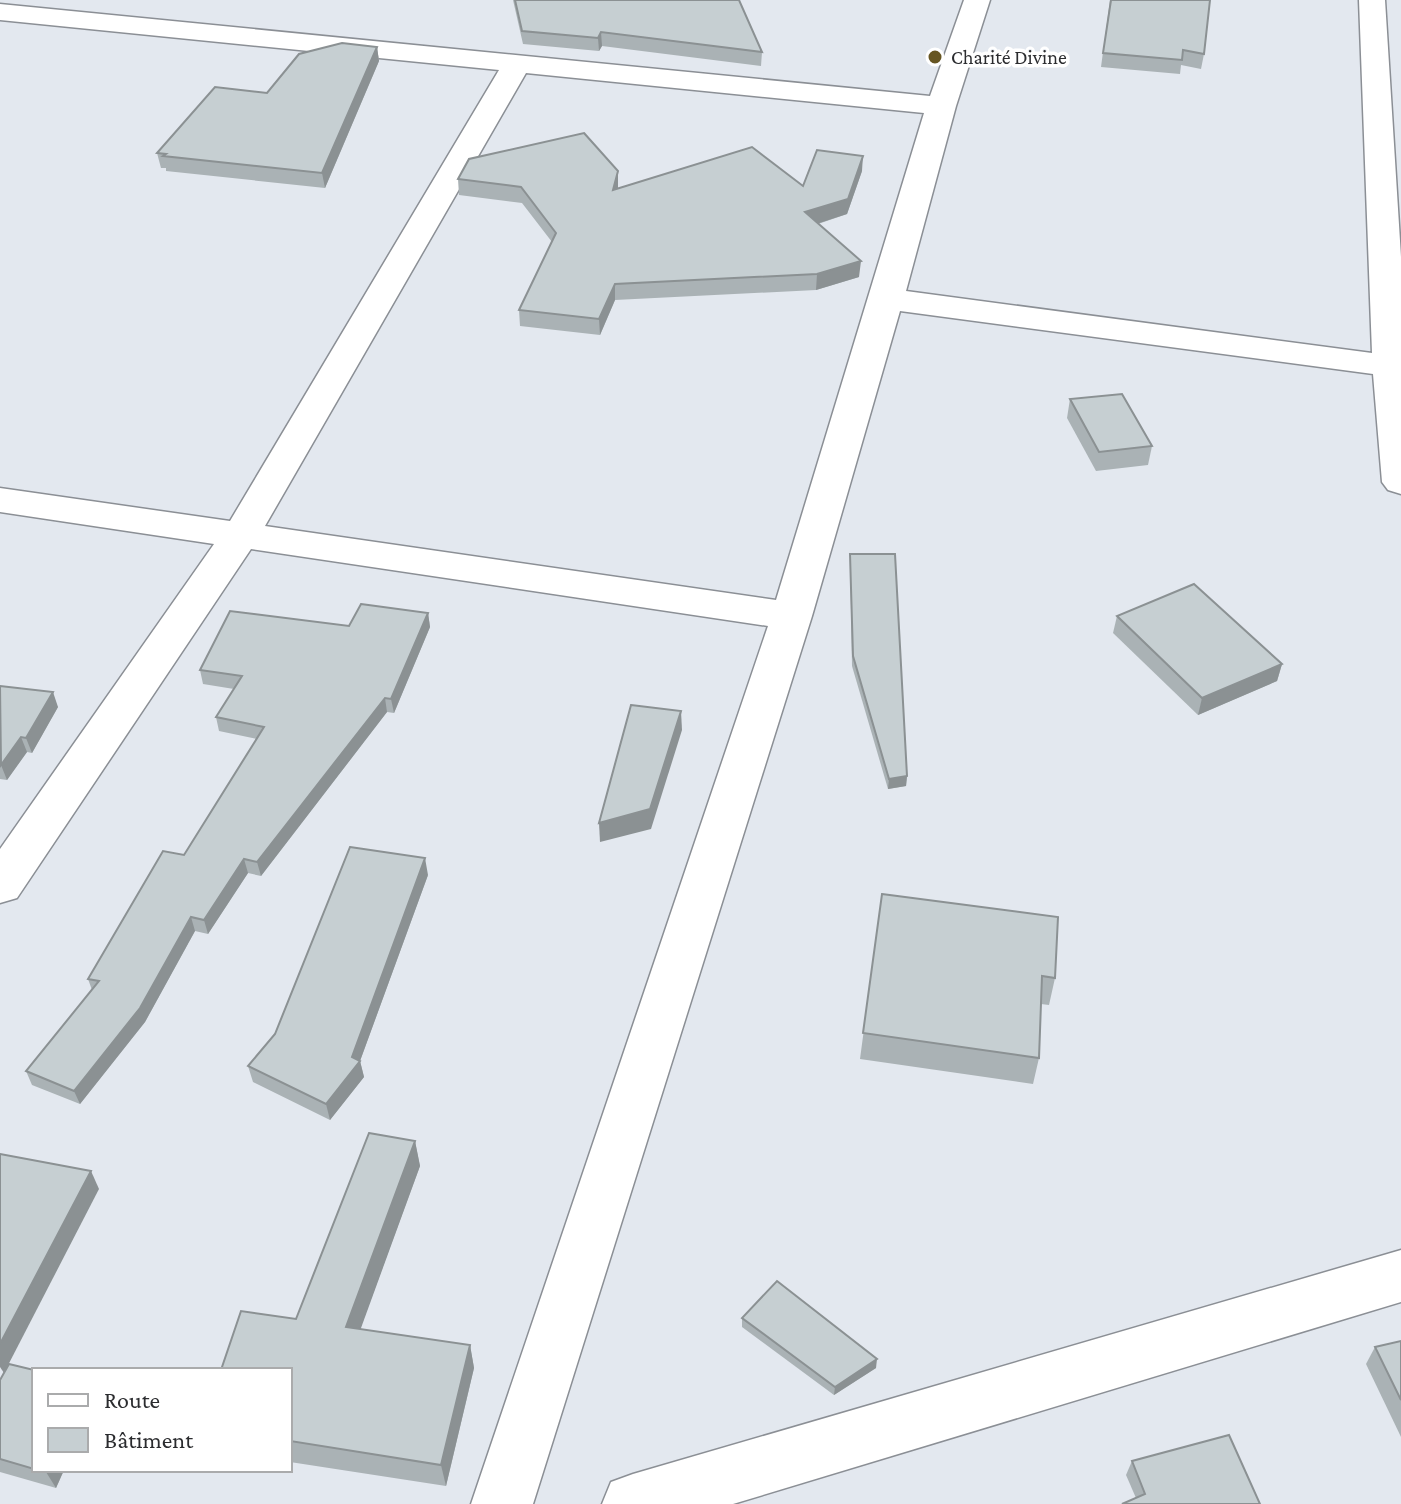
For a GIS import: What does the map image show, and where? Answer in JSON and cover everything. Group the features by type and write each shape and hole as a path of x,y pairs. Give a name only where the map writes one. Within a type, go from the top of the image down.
{"street":[{"path":"502,1504 792,616 941,106 977,0"},
{"path":"1372,0 1390,366 1401,482"},
{"path":"0,12 66,9 516,66 941,106"},
{"path":"0,885 242,533 516,66"},
{"path":"887,299 1390,366"},
{"path":"0,500 242,533 792,616"},
{"path":"633,1504 1401,1276"}],"building":[{"path":"515,0 739,0 762,52 601,32 598,38 522,31"},
{"path":"1111,0 1210,0 1204,54 1183,50 1182,60 1103,53"},
{"path":"342,43 377,47 322,173 157,153 215,87 267,93 299,54"},
{"path":"584,133 618,171 613,190 752,147 803,186 817,150 863,156 848,199 805,212 861,261 817,274 615,284 599,319 519,310 556,233 521,187 458,179 469,159"},
{"path":"1122,394 1152,446 1099,452 1070,399"},
{"path":"850,554 895,554 907,776 889,779 853,656"},
{"path":"1194,584 1282,664 1202,698 1117,616"},
{"path":"361,604 428,613 391,699 385,698 257,862 244,859 204,920 191,917 140,1008 74,1091 26,1071 99,981 88,979 163,851 184,855 264,727 216,717 242,676 200,670 230,611 349,626"},
{"path":"0,686 53,692 26,738 21,737 1,765"},
{"path":"631,705 681,711 650,809 599,823"},
{"path":"350,847 425,858 352,1057 360,1061 326,1104 248,1066 275,1034"},
{"path":"882,894 1058,917 1055,978 1042,976 1039,1058 863,1033"},
{"path":"369,1133 415,1141 346,1327 470,1345 441,1465 292,1441 292,1368 222,1368 241,1311 296,1319"},
{"path":"0,1154 91,1171 0,1344"},
{"path":"777,1281 877,1359 835,1387 742,1318"},
{"path":"1401,1341 1401,1400 1375,1347"},
{"path":"9,1364 32,1370 32,1468 0,1459 0,1380"},
{"path":"1229,1435 1260,1504 1122,1504 1145,1494 1132,1461"}],"place":[{"name":"Charité Divine","path":"935,57"}]}
